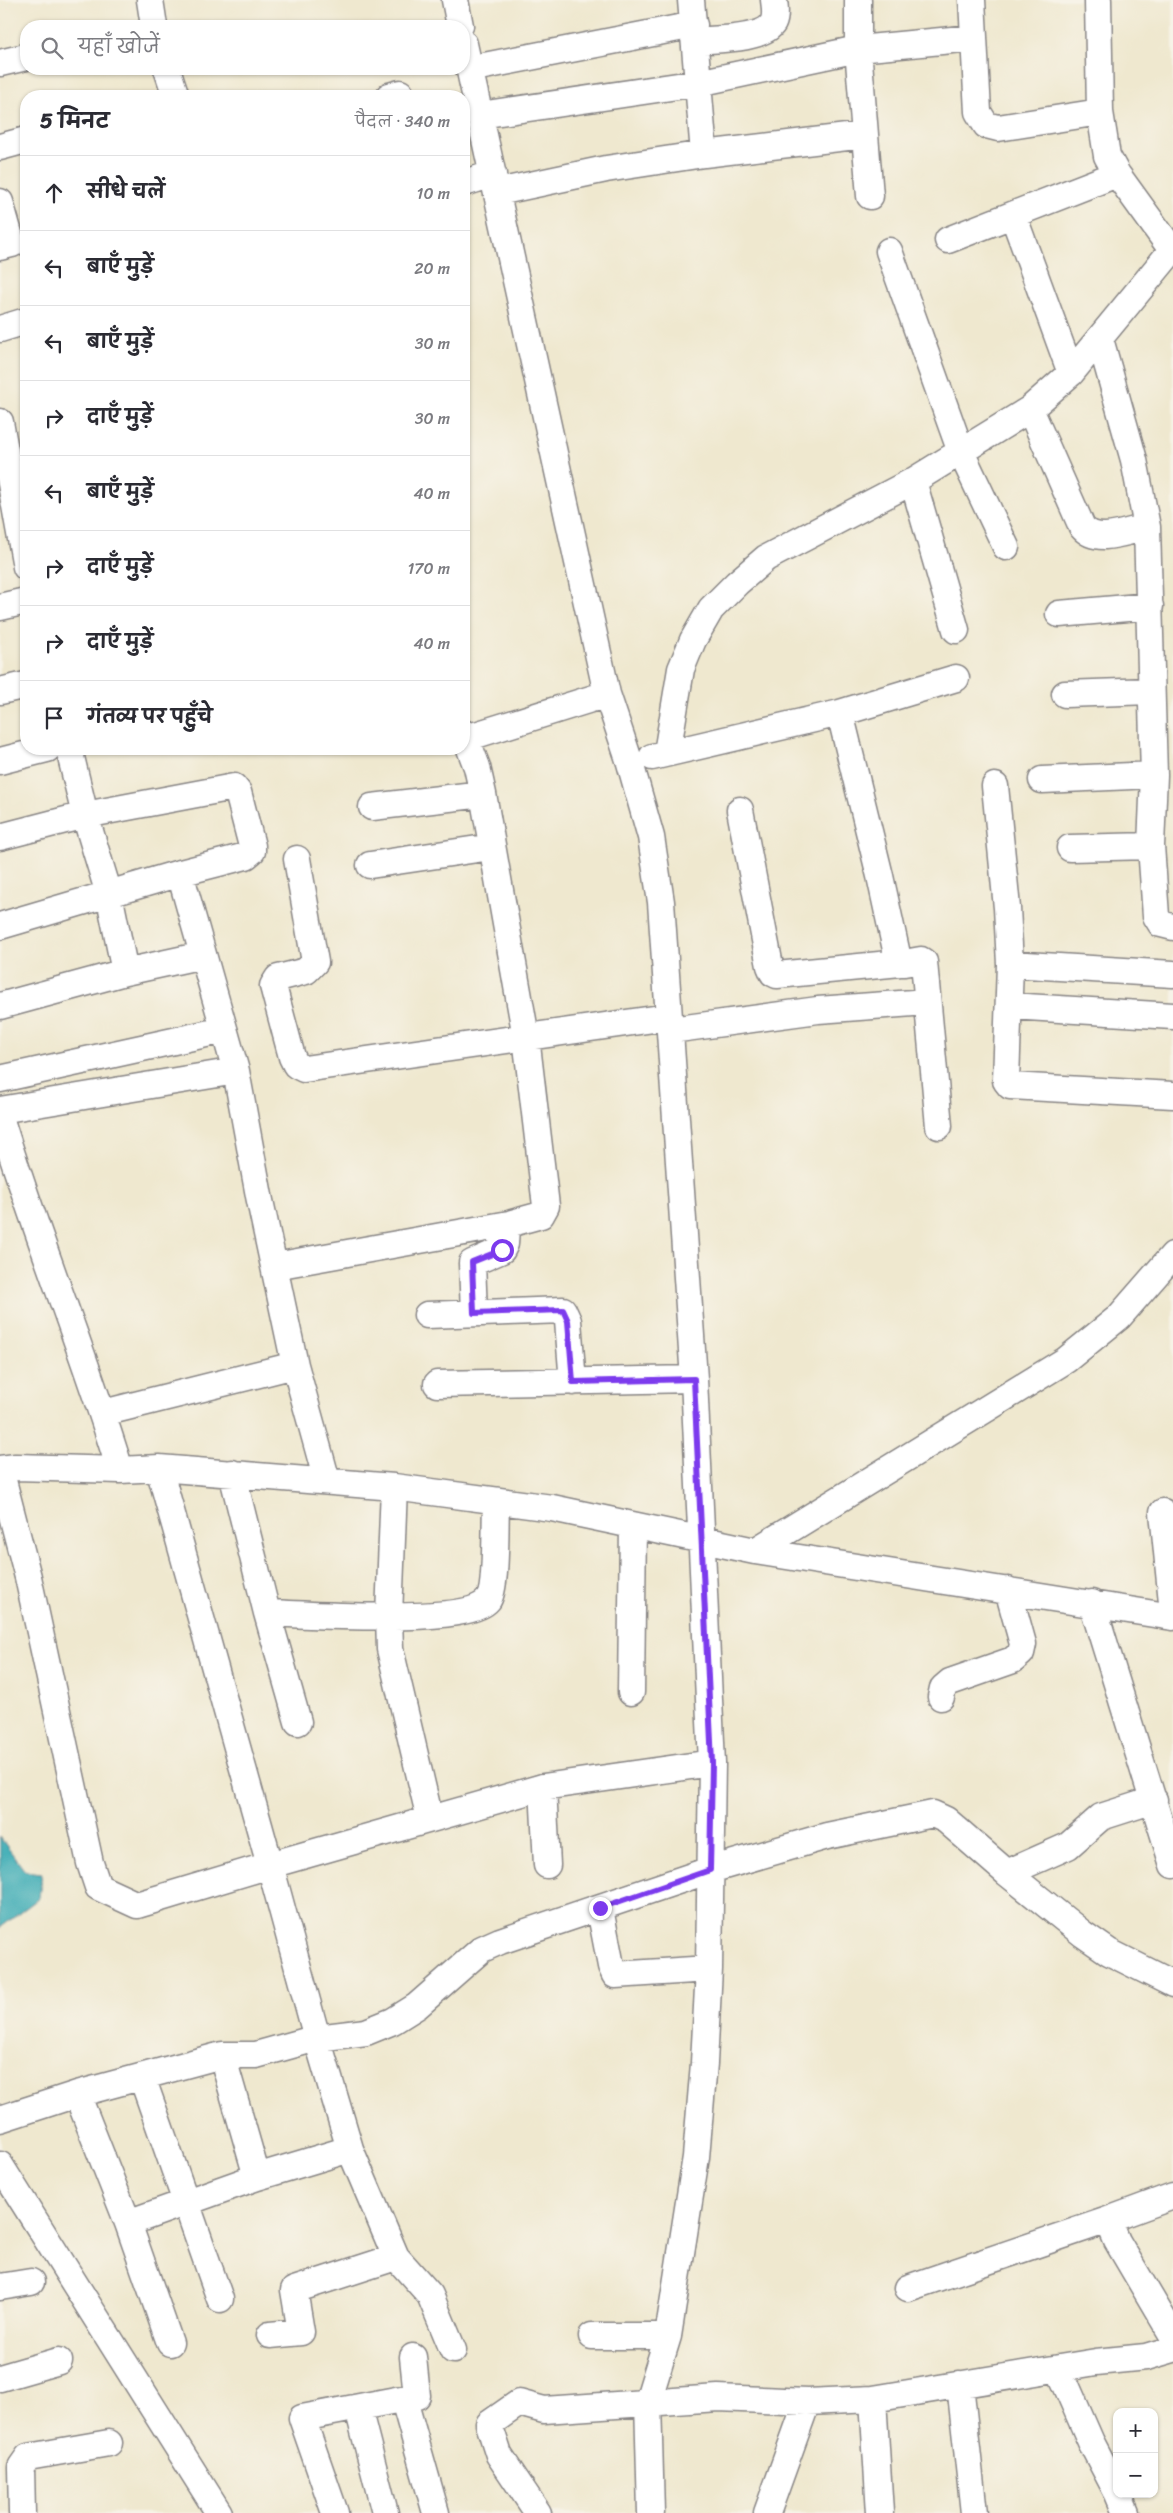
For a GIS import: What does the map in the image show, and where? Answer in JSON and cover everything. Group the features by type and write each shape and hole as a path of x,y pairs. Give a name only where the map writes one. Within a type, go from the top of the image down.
{"street":[{"path":"150,0 153,20"},
{"path":"455,0 459,20"},
{"path":"470,56 693,22 754,35 767,30 774,22 774,0"},
{"path":"858,0 858,49 870,196"},
{"path":"972,0 978,112 986,125 998,128 1100,112"},
{"path":"667,753 681,669 693,640 711,610 766,558 913,481 1030,410 1071,374 1173,250 1117,174 1107,156 1100,112 1098,0"},
{"path":"693,22 704,154"},
{"path":"480,115 698,83 858,49 973,38"},
{"path":"0,63 20,58"},
{"path":"470,70 607,694 630,763 651,837 661,902 670,1023 694,1379 712,1763 709,1968 696,2157 668,2336 648,2402 651,2513"},
{"path":"169,75 174,90"},
{"path":"470,183 495,183 864,134"},
{"path":"0,147 20,142"},
{"path":"948,240 1117,174"},
{"path":"0,202 13,244"},
{"path":"1013,215 1071,374"},
{"path":"889,251 961,452 1006,547"},
{"path":"0,329 20,323"},
{"path":"1100,339 1134,460 1148,527 1154,775 1151,846 1156,916 1161,924 1173,927"},
{"path":"1030,410 1082,527 1087,534 1100,537 1148,527"},
{"path":"0,422 20,536"},
{"path":"913,481 956,630"},
{"path":"0,607 20,602"},
{"path":"1059,614 1150,606"},
{"path":"630,763 840,713 956,678"},
{"path":"0,691 20,686"},
{"path":"1065,694 1152,691"},
{"path":"470,735 607,694"},
{"path":"840,713 900,962"},
{"path":"275,1266 509,1224 538,1217 545,1210 526,1037 483,794 470,752"},
{"path":"0,761 24,755"},
{"path":"70,755 85,815 109,894 125,972"},
{"path":"1042,780 1154,775"},
{"path":"995,786 1007,908 1010,964 1006,1081 1010,1086 1173,1096"},
{"path":"0,837 85,815 234,787 238,792 252,851 246,856 180,873 0,926"},
{"path":"372,808 483,794"},
{"path":"740,810 770,966 773,973 777,975 923,961 939,1126"},
{"path":"1070,848 1151,846"},
{"path":"370,865 491,847"},
{"path":"298,859 315,962 306,971 278,978 273,986 292,1058 296,1065 311,1069 526,1037 818,1010 928,1002"},
{"path":"180,873 236,1071 259,1196 295,1365 327,1481"},
{"path":"0,1006 125,972 203,956"},
{"path":"1010,964 1173,974"},
{"path":"1009,1006 1173,1016"},
{"path":"0,1079 224,1030"},
{"path":"120,1470 103,1413 33,1218 1,1121 236,1071"},
{"path":"474,1313 472,1262 502,1250 506,1244 506,1227 509,1224"},
{"path":"755,1550 1066,1360 1119,1317 1173,1255"},
{"path":"427,1315 563,1310 568,1321 573,1382"},
{"path":"103,1413 295,1365"},
{"path":"437,1384 694,1379"},
{"path":"712,1763 543,1787 136,1905 98,1887 90,1863 28,1577 0,1469 16,1467 120,1470 159,1468 394,1487 496,1503 552,1508 755,1550 1173,1617"},
{"path":"159,1468 317,2038 350,2149 396,2257 430,2295 453,2350"},
{"path":"232,1473 267,1613 298,1722"},
{"path":"394,1487 389,1616 390,1649 399,1697 430,1819"},
{"path":"267,1613 389,1616 457,1613 475,1608 488,1600 493,1586 496,1503"},
{"path":"1163,1512 1173,1612"},
{"path":"631,1692 633,1526"},
{"path":"941,1697 943,1688 950,1682 1013,1660 1021,1653 1023,1644 1008,1590"},
{"path":"1092,1603 1173,1866"},
{"path":"543,1787 547,1865"},
{"path":"1007,1874 1068,1846 1101,1817 1154,1800"},
{"path":"0,2119 76,2094 222,2055 256,2055 317,2038 366,2032 393,2021 417,2006 482,1949 518,1934 710,1870 827,1836 933,1814 946,1820 1007,1874 1083,1934 1117,1956 1173,1984"},
{"path":"600,1908 610,1966 616,1975 709,1968"},
{"path":"222,2055 257,2177"},
{"path":"142,2077 184,2202 220,2299"},
{"path":"76,2094 128,2224 170,2343"},
{"path":"128,2224 184,2202 257,2177 350,2149"},
{"path":"0,2165 219,2513"},
{"path":"908,2288 1173,2196"},
{"path":"1108,2220 1117,2241 1173,2336"},
{"path":"270,2336 301,2332 294,2290 396,2257"},
{"path":"0,2287 31,2282"},
{"path":"592,2336 668,2336"},
{"path":"538,2513 499,2455 489,2424 519,2403 544,2410 718,2398 807,2402 873,2399 1146,2356 1173,2349"},
{"path":"335,2513 302,2418 417,2396 413,2357"},
{"path":"0,2378 59,2362"},
{"path":"1059,2369 1091,2442 1113,2485"},
{"path":"960,2384 974,2513"},
{"path":"873,2399 880,2513"},
{"path":"404,2400 436,2513"},
{"path":"767,2513 807,2402"},
{"path":"358,2408 385,2513"},
{"path":"22,2513 21,2467 28,2457 109,2443"},
{"path":"1119,2498 1126,2513"}],"water":[{"path":"0,1837 25,1871 42,1873 39,1898 0,1928"}],"route":[{"path":"502,1250 500,1253 472,1262 474,1313 563,1310 568,1321 573,1382 694,1379 712,1763 710,1870 600,1908"}]}
